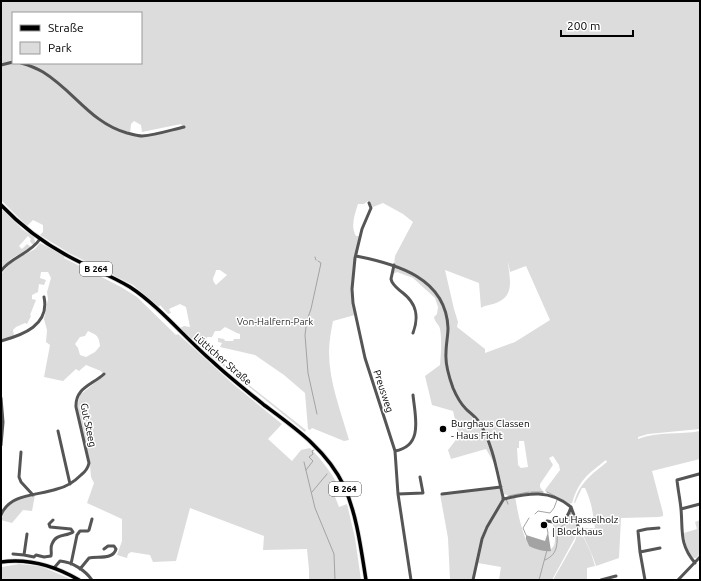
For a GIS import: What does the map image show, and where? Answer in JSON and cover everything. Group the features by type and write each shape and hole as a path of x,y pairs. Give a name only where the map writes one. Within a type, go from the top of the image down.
{"main road":[{"name":"Lütticher Straße","path":"1,205 25,229 40,239 68,256 123,283 139,294 213,362 298,431 320,451 338,475 350,503 357,528 366,580"},
{"path":"1,562 33,562 54,568 79,580"}],"street":[{"path":"1,65 12,62"},
{"path":"23,64 46,74 96,117 113,128 130,134 143,136 184,127"},
{"name":"Preusweg","path":"369,203 371,208 362,229 356,256 352,288 353,303 365,358 395,451 398,494 411,580"},
{"path":"1,271 12,260 34,247 40,239"},
{"path":"356,256 394,265 422,280 434,290 441,299 447,315 448,330 446,354 448,374 465,408 478,420 490,444 504,499"},
{"path":"394,265 391,279 392,282 410,300 415,308 417,320 413,333"},
{"path":"1,342 37,325 44,315 44,297"},
{"name":"Gut Steeg","path":"1,515 5,508 12,502 22,497 56,490 70,484 89,466 76,407 76,397 81,391 104,374"},
{"path":"395,451 411,444 416,434 413,395"},
{"path":"1,398 1,445"},
{"path":"58,431 70,484"},
{"path":"21,452 20,482 33,495"},
{"path":"694,563 683,545 681,509 677,480 700,474"},
{"path":"398,494 423,493 420,477"},
{"path":"442,494 501,487"},
{"path":"473,580 482,539 487,527 504,499 520,494 544,493 553,496 571,507 578,526"},
{"path":"681,509 700,504"},
{"path":"547,521 553,522 564,520 571,507"},
{"path":"71,564 77,535 80,531 89,530 92,519"},
{"path":"13,554 34,557 36,555 44,558 51,556 52,545 56,538 73,532 72,529 50,527 49,524 53,520"},
{"path":"645,580 638,532 647,529 659,528"},
{"path":"24,555 27,534"},
{"path":"80,569 89,558 111,556 116,552 114,546 108,546 104,549"},
{"path":"640,552 660,548"},
{"path":"33,562 34,557"},
{"path":"678,580 700,557"},
{"path":"54,568 60,561 71,564 80,569 92,580"},
{"path":"601,580 616,576"}],"green space":[{"name":"Von-Halfern-Park","path":"1,1 700,1 700,429 648,434 638,437 638,439 653,435 700,431 700,459 652,471 663,516 621,518 619,558 596,566 580,528 595,528 591,503 585,488 582,488 574,503 583,484 591,475 607,462 606,460 585,478 581,483 572,503 569,504 546,492 545,490 560,470 559,465 553,456 549,458 553,465 540,484 540,487 544,493 516,495 504,494 497,463 494,463 486,449 451,459 448,450 459,436 453,411 432,405 425,376 440,365 441,333 434,317 437,314 438,307 435,298 413,278 397,272 393,274 395,256 413,222 403,214 383,203 373,207 368,201 364,204 358,204 354,216 353,228 356,236 359,236 353,265 351,291 355,315 333,321 330,336 329,348 333,386 349,440 344,441 312,428 310,430 308,429 305,393 284,375 255,355 220,347 222,343 218,342 218,338 224,339 225,341 233,341 234,339 240,339 240,334 225,327 220,331 215,331 212,337 207,337 205,341 206,349 306,430 305,432 212,357 180,328 184,326 190,327 186,307 180,304 169,309 171,313 168,314 160,305 159,307 133,285 69,253 40,235 43,232 43,225 33,220 27,226 1,200","holes":["134,121 141,125 142,132 181,124 182,127 141,136 130,134 131,124","508,261 510,272 526,266 550,320 515,342 485,353 485,349 457,327 458,322 445,270 479,283 481,308 502,300 509,291","216,270 220,270 227,275 216,285 213,279","519,441 524,441 528,467 521,468 518,465 517,448 519,448"]},
{"path":"1,207 22,229 34,237 35,242 32,244 30,241 31,239 28,236 19,246 22,249 27,244 31,247 11,259 1,269"},
{"path":"40,243 65,256 64,258 121,287 137,297 176,335 178,334 233,384 282,424 268,439 292,461 301,450 310,448 326,466 339,487 332,489 339,507 347,504 355,538 361,580 309,580 307,549 263,550 264,536 190,508 176,561 153,562 150,555 131,552 128,554 127,558 117,555 122,541 122,519 87,503 94,483 91,477 90,465 77,406 80,395 104,375 101,371 86,365 79,371 76,369 63,381 44,377 50,345 46,342 47,330 44,319 48,299 47,292 51,278 48,272 41,272 40,278 46,280 44,285 39,284 38,292 32,295 32,299 36,300 27,324 25,323 16,327 13,330 14,336 1,340 1,274 13,261 35,249","holes":["88,331 98,338 100,346 95,352 86,357 80,355 75,344 80,337 85,336"]},
{"path":"500,488 502,499 484,529 472,580 450,580 448,538 440,494"},
{"path":"35,495 32,511 23,510 12,523 1,520 6,509 14,502"},
{"path":"515,496 520,522 529,546 548,551 554,546 555,543 553,523 563,521 571,510 578,526 577,534 552,580 499,580 501,567 478,563 481,546 487,529 505,499"},
{"path":"700,520 700,554 696,558 693,558 689,552 684,533 697,529 695,522"},
{"path":"579,528 591,553 595,566 587,568 587,580 553,580 575,541"},
{"path":"19,564 40,566 73,580 2,580 2,567"}],"shaded area":[{"path":"548,532 551,551 540,550 529,546 526,535 545,541"}],"waterway":[{"path":"317,414 308,373 305,335 307,320 311,309 321,263 318,261"},
{"path":"306,470 313,461 309,457 313,454 312,451 314,450"},
{"path":"304,462 315,508 334,554 335,580"},
{"path":"312,492 327,474"},
{"path":"508,496 529,492"},
{"path":"531,492 543,492"},
{"path":"547,492 555,496"},
{"path":"506,499 508,504"},
{"path":"535,514 538,511 550,513 557,500"},
{"path":"545,560 555,551 558,529 570,520 571,513"},
{"path":"526,535 523,528 529,518"},
{"path":"546,528 548,533"},
{"path":"539,580 547,550"}],"place":[{"name":"Burghaus Classen - Haus Ficht","path":"443,429"},
{"name":"Gut Hasselholz | Blockhaus","path":"544,525"}]}
